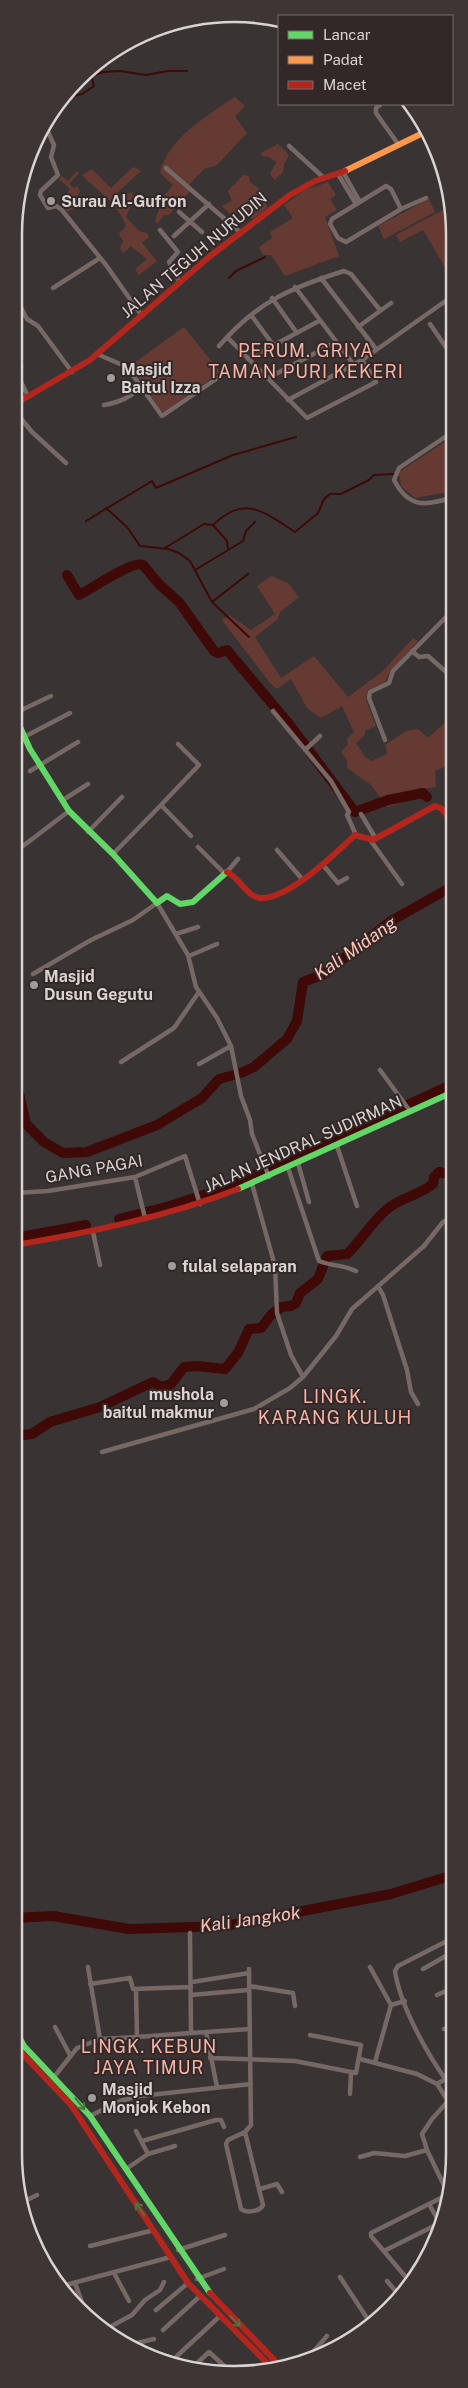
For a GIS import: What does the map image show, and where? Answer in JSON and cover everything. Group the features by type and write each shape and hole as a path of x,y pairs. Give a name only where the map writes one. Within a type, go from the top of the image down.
{"main road":[{"name":"JALAN TEGUH NURUDIN","path":"22,400 72,372 97,354 218,249 290,195 421,134"},
{"path":"22,732 69,811 88,832 113,854 157,903 167,896 179,904 188,904 207,891 225,873 232,874 250,893 260,898 272,896 302,880 323,865 348,839 356,835 374,840 435,806 441,808 446,814"},
{"name":"JALAN JENDRAL SUDIRMAN","path":"22,1244 93,1232 144,1215 252,1184 268,1175 337,1146 407,1108 446,1094"},
{"path":"22,2048 54,2077 90,2116 197,2279 275,2361"},
{"path":"22,2050 61,2093 188,2283 267,2363"},
{"path":"105,2157 113,2150"},
{"path":"209,2305 216,2300"}],"street":[{"path":"380,105 376,108 376,113 398,144"},
{"path":"48,133 54,145 51,156 58,176 41,191 41,197 48,208 56,206 60,209 100,258 142,316"},
{"path":"289,146 324,178"},
{"path":"166,168 210,204 241,233"},
{"path":"340,173 358,203"},
{"path":"401,209 391,189 386,186 330,222 344,242 401,209 426,198"},
{"path":"174,236 210,204"},
{"path":"179,212 202,232"},
{"path":"160,230 178,252 170,262 180,283"},
{"path":"54,288 100,258"},
{"path":"220,346 227,337 272,298 295,287 348,271 380,310"},
{"path":"321,278 376,349"},
{"path":"295,287 354,365"},
{"path":"272,298 297,333"},
{"path":"288,400 362,360 446,301"},
{"path":"358,326 391,303"},
{"path":"22,309 27,319 37,325 72,372"},
{"path":"251,315 274,346"},
{"path":"248,359 319,321"},
{"path":"430,324 446,347"},
{"path":"227,337 307,418 376,382 362,360"},
{"path":"268,378 336,342"},
{"path":"97,354 127,367 162,416 219,377"},
{"path":"22,384 28,396"},
{"path":"104,405 126,399 135,394 140,386"},
{"path":"22,420 32,432 66,463"},
{"path":"446,436 399,468 394,480 401,494 414,503 446,499"},
{"path":"385,740 369,695 372,690 389,683 393,671 446,618"},
{"path":"412,651 419,657 428,656 446,671"},
{"path":"22,711 51,696"},
{"path":"273,711 307,748 335,788 349,812 348,816 356,835"},
{"path":"24,737 70,712"},
{"path":"307,748 320,736"},
{"path":"30,771 78,742"},
{"path":"113,854 199,765 178,744"},
{"path":"63,800 88,784"},
{"path":"88,832 122,797"},
{"path":"161,805 191,836"},
{"path":"22,848 69,811"},
{"path":"360,814 402,884"},
{"path":"198,847 225,873 238,859"},
{"path":"277,850 302,880"},
{"path":"323,865 338,883 347,878"},
{"path":"33,974 91,940 133,920 157,903 189,956 192,977 199,992 217,1018 231,1046 239,1087 250,1120 255,1146 268,1175"},
{"path":"176,934 198,927"},
{"path":"189,956 217,944"},
{"path":"121,1062 174,1028 199,992"},
{"path":"199,1064 231,1046"},
{"path":"380,1070 407,1108"},
{"path":"337,1146 357,1206"},
{"name":"GANG PAGAI","path":"22,1193 48,1191 134,1177 185,1156 198,1199"},
{"path":"298,1164 309,1202"},
{"path":"288,1168 319,1261 326,1264 345,1266 356,1272"},
{"path":"134,1177 144,1215"},
{"path":"252,1184 275,1266 277,1313 291,1355 303,1377"},
{"path":"102,1452 254,1409 283,1393 303,1377 336,1336 352,1309 424,1246 446,1220"},
{"path":"93,1232 100,1265"},
{"path":"378,1286 383,1295 404,1362 411,1392 418,1404"},
{"path":"190,1933 191,2033"},
{"path":"437,2084 446,2080 424,2047 395,1974 395,1968 446,1942"},
{"path":"423,1969 446,1956"},
{"path":"370,1966 391,2005 374,2062"},
{"path":"88,1967 100,2039"},
{"path":"90,1984 130,1978 132,1988 136,1989 191,1984 249,1971 251,2125 245,2132 226,2143 242,2210 262,2208 260,2188 245,2132"},
{"path":"191,1995 248,1988 293,1994 295,2006"},
{"path":"136,1989 137,2037"},
{"path":"437,1995 446,1991"},
{"path":"391,2005 405,2001"},
{"path":"55,2027 70,2054"},
{"path":"54,2077 70,2054 82,2045 100,2039 250,2029"},
{"path":"206,2032 217,2087"},
{"path":"210,2058 295,2061 351,2074 357,2072 361,2045 310,2035"},
{"path":"360,2059 417,2074 437,2084 446,2099"},
{"path":"350,2094 351,2074"},
{"path":"90,2116 128,2098 251,2084"},
{"path":"443,2184 427,2150 423,2132 446,2104"},
{"path":"142,2141 216,2120 221,2120 224,2127"},
{"path":"136,2131 148,2154"},
{"path":"126,2169 148,2154 175,2146"},
{"path":"360,2157 374,2153 405,2156 427,2150"},
{"path":"260,2188 277,2184 282,2192"},
{"path":"28,2200 37,2195"},
{"path":"406,2277 371,2236 371,2233 440,2198"},
{"path":"429,2204 436,2217"},
{"path":"384,2251 432,2226"},
{"path":"90,2246 154,2230"},
{"path":"178,2250 225,2235"},
{"path":"68,2285 171,2257"},
{"path":"197,2279 224,2270"},
{"path":"114,2273 129,2301"},
{"path":"340,2277 367,2318"},
{"path":"388,2281 395,2290"},
{"path":"111,2326 132,2315 145,2300 160,2290 164,2282"},
{"path":"75,2283 81,2300"},
{"path":"156,2310 188,2283"},
{"path":"162,2330 200,2296"},
{"path":"177,2356 220,2316"},
{"path":"316,2349 327,2336"},
{"path":"138,2343 154,2339"},
{"path":"198,2362 209,2352 224,2365"}],"shaded area":[{"path":"235,97 245,106 235,116 247,133 217,165 204,169 187,187 190,191 169,215 164,215 157,224 155,221 159,202 173,185 160,173 164,160 171,149 190,129"},
{"path":"278,144 289,155 284,164 283,172 275,180 270,174 276,162 269,157 262,156 261,153"},
{"path":"133,167 141,171 117,193 121,197 131,192 134,196 128,203 130,208 126,217 139,231 147,233 149,237 142,243 157,261 139,275 135,269 147,259 131,246 123,253 120,248 123,241 119,234 126,226 123,218 113,204 82,175 92,169 111,188"},
{"path":"77,171 79,173 69,184 74,188 77,186 80,191 77,197 80,203 68,212 63,205 69,198 66,194 70,189 59,179 62,176 68,181"},
{"path":"243,175 249,176 250,182 262,191 260,196 268,207 253,219 243,210 232,216 222,206 232,201 228,191"},
{"path":"328,182 336,195 330,199 337,210 325,217 339,256 285,276 271,255 263,255 259,247 272,238 270,232 293,218 284,205 305,190"},
{"path":"429,199 435,212 384,239 378,226"},
{"path":"444,209 446,269 423,230 400,242 396,235"},
{"path":"184,327 220,372 163,413 130,366"},
{"path":"446,441 446,492 415,498 401,486 399,472"},
{"path":"271,576 288,583 299,597 280,612 278,619 255,637 281,678 314,656 348,697 383,671 413,638 418,641 390,672 385,682 368,690 366,700 376,726 366,730 364,736 356,743 365,757 372,761 387,754 385,745 406,731 418,729 428,738 446,722 446,765 435,771 436,787 424,789 418,798 387,807 371,785 347,768 347,760 341,752 348,744 347,739 354,732 342,706 321,718 307,708 291,679 277,689 270,683 222,620 229,615 251,630 275,614 257,586"}],"waterway":[{"path":"96,74 120,71 146,75 168,71 187,71"},
{"path":"74,96 82,94 94,86 92,78"},
{"path":"229,278 236,271 265,257"},
{"path":"86,521 152,481 156,488 233,455 296,437"},
{"path":"213,525 235,510 245,508 264,513 295,532 318,513 324,499 330,494 341,494 369,480 374,475 393,474"},
{"path":"106,508 127,527 140,546 168,549 179,553 190,561 212,602 249,637"},
{"path":"195,570 243,541 246,531 255,522"},
{"path":"165,548 204,524 213,525 227,541 228,550"},
{"path":"67,575 79,595 121,571 143,565 159,584 179,602 214,651 218,653 227,650 289,724 355,812 388,800 423,793 427,797"},
{"path":"212,602 248,574"},
{"name":"Kali Midang","path":"22,1107 26,1124 44,1142 63,1153 87,1152 157,1125 202,1098 219,1079 254,1067 287,1039 297,1021 303,982 324,974 391,921 446,890"},
{"path":"119,1219 166,1207 226,1188 446,1087"},
{"path":"22,1435 32,1434 50,1422 100,1407 153,1382 161,1387 171,1384 184,1367 197,1366 225,1369 238,1353 249,1329 261,1328 271,1315 281,1307 291,1306 296,1303 300,1293 318,1279 327,1256 347,1254 386,1210 433,1184 434,1177 439,1172 446,1174"},
{"path":"22,1237 86,1225"},
{"name":"Kali Jangkok","path":"22,1918 53,1916 129,1929 225,1926 391,1894 446,1877"}],"traffic: fast":[{"path":"22,731 30,749 69,811 113,854 157,903 167,896 180,904 193,902 227,872"},
{"path":"238,1189 446,1095"},
{"path":"22,2042 90,2116 210,2293"}],"traffic: slow":[{"path":"345,171 421,134"}],"traffic: jam":[{"path":"22,400 90,360 209,257 290,195 315,181 345,171"},
{"path":"227,872 255,897 271,897 284,892 311,874 355,835 373,840 435,806 441,808 446,814"},
{"path":"22,1244 72,1235 156,1216 238,1189"},
{"path":"22,2053 71,2105 188,2283 267,2363"},
{"path":"210,2293 275,2361"}],"place":[{"name":"Surau Al-Gufron","path":"51,201"},
{"name":"Masjid Baitul Izza","path":"111,378"},
{"name":"Masjid Dusun Gegutu","path":"34,985"},
{"name":"fulal selaparan","path":"172,1266"},
{"name":"mushola baitul makmur","path":"224,1403"},
{"name":"Masjid Monjok Kebon","path":"92,2098"}],"district":[{"name":"PERUM. GRIYA TAMAN PURI KEKERI","path":"306,360"},
{"name":"LINGK. KARANG KULUH","path":"335,1406"},
{"name":"LINGK. KEBUN JAYA TIMUR","path":"149,2056"}]}
